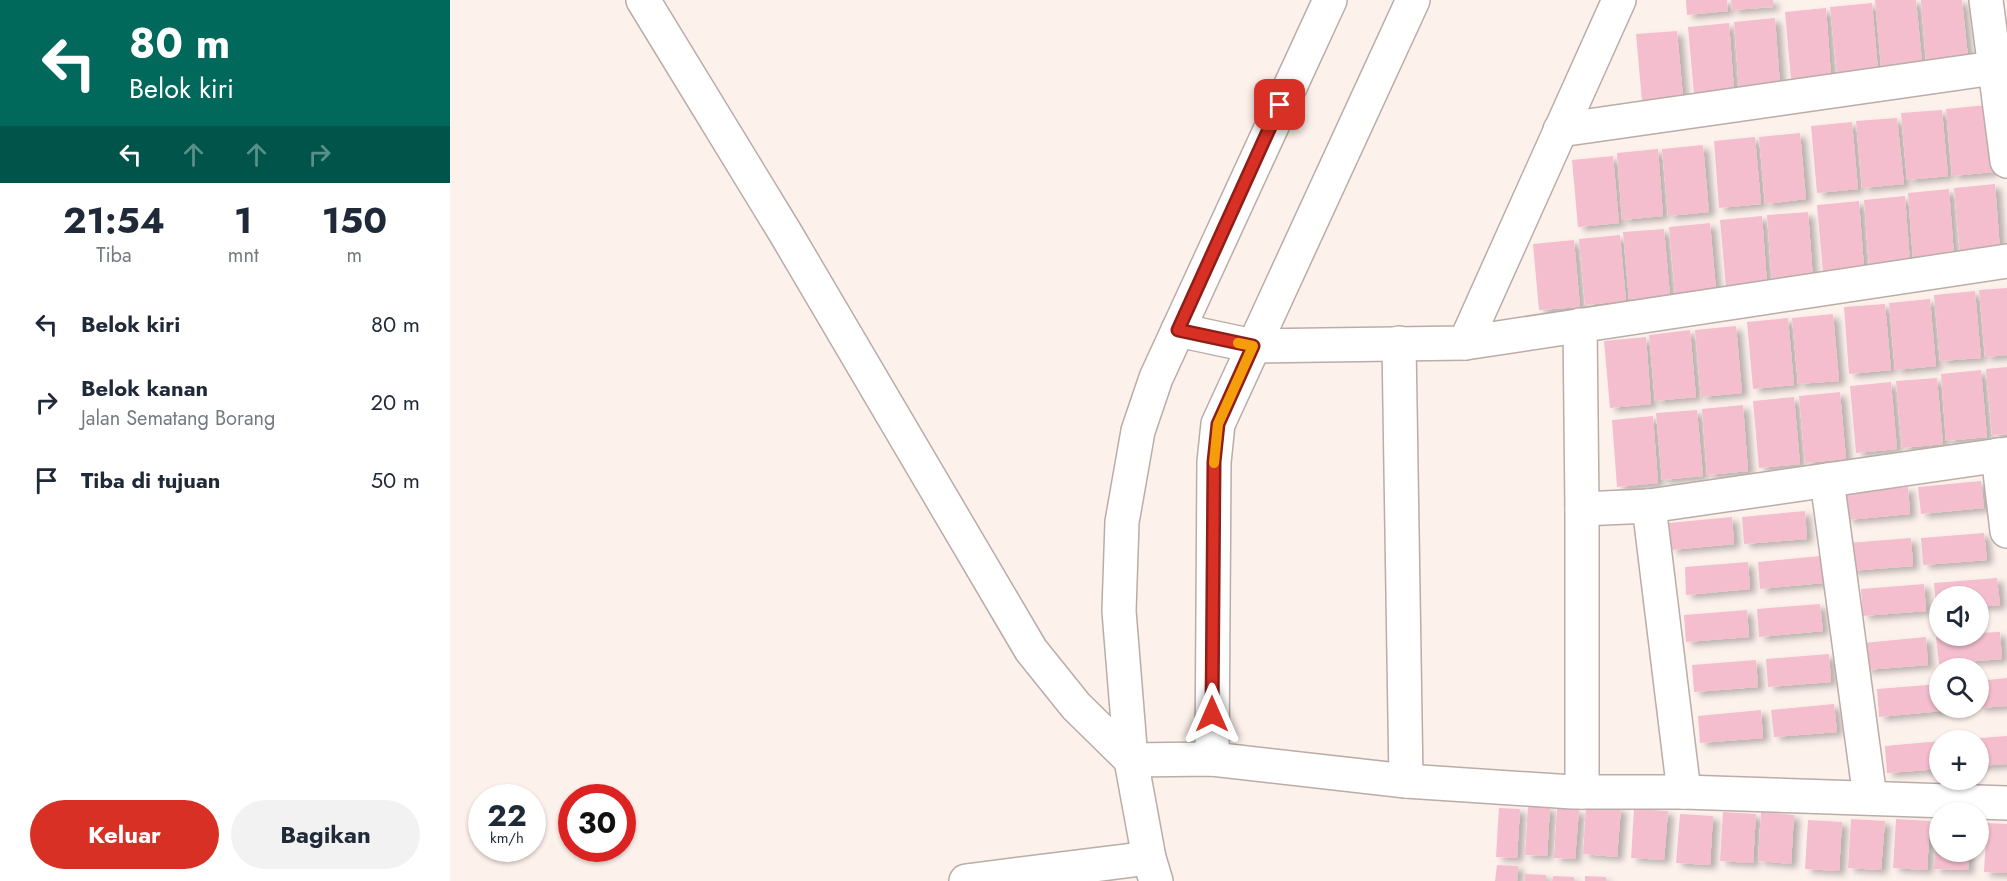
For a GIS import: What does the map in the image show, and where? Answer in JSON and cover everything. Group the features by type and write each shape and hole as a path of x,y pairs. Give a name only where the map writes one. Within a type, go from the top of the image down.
{"street":[{"path":"644,0 786,234 1031,650 1076,706 1131,760 1212,759 1406,781 1582,792 1684,792 2007,803"},
{"path":"966,881 1153,869 1131,760 1119,611 1122,522 1138,431 1156,378 1330,0"},
{"path":"1212,759 1214,462 1218,424 1413,0"},
{"path":"1465,343 1619,0"},
{"path":"1986,0 2001,67 2007,161"},
{"path":"1560,130 2001,67"},
{"path":"1178,330 1253,346 1465,343 2007,261"},
{"path":"1580,325 1582,792"},
{"path":"1399,343 1406,781"},
{"path":"1582,509 1649,506 2002,455 2007,531"},
{"path":"1827,480 1870,798"},
{"path":"1649,506 1684,792"}],"building":[{"path":"1686,0 1727,0 1728,11 1687,15"},
{"path":"1731,0 1773,0 1773,7 1732,10"},
{"path":"1875,0 1916,0 1922,62 1881,66"},
{"path":"1921,0 1962,0 1968,57 1926,61"},
{"path":"1872,3 1878,70 1837,74 1830,7"},
{"path":"1826,8 1831,75 1791,79 1785,12"},
{"path":"1775,18 1780,85 1739,89 1734,22"},
{"path":"1729,23 1734,90 1694,94 1688,27"},
{"path":"1677,31 1683,97 1642,101 1636,34"},
{"path":"1987,105 1993,172 1952,176 1946,109"},
{"path":"1942,110 1948,176 1907,180 1901,113"},
{"path":"1897,118 1904,184 1862,188 1856,121"},
{"path":"1852,122 1858,189 1817,193 1811,126"},
{"path":"1800,133 1806,199 1765,204 1759,137"},
{"path":"1755,137 1761,204 1719,208 1714,141"},
{"path":"1703,145 1709,212 1668,216 1662,149"},
{"path":"1658,149 1663,216 1622,220 1617,153"},
{"path":"1613,156 1619,223 1578,227 1572,160"},
{"path":"1995,184 2000,250 1960,254 1954,188"},
{"path":"1949,189 1954,256 1913,259 1908,193"},
{"path":"1905,196 1910,263 1869,267 1864,200"},
{"path":"1859,201 1864,268 1823,272 1817,205"},
{"path":"1808,212 1813,278 1772,282 1767,215"},
{"path":"1762,216 1767,283 1726,287 1720,220"},
{"path":"1710,223 1716,290 1675,294 1669,227"},
{"path":"1664,229 1670,296 1629,299 1623,232"},
{"path":"1620,235 1626,301 1585,305 1579,239"},
{"path":"1574,240 1580,307 1539,310 1533,244"},
{"path":"2007,288 2007,355 1985,357 1979,290"},
{"path":"1975,291 1981,358 1940,361 1934,295"},
{"path":"1930,299 1936,366 1895,370 1889,303"},
{"path":"1885,304 1891,370 1849,374 1844,307"},
{"path":"1833,314 1839,381 1798,384 1792,318"},
{"path":"1788,318 1794,385 1753,389 1747,322"},
{"path":"1736,326 1742,393 1701,397 1695,330"},
{"path":"1690,330 1696,397 1655,401 1649,335"},
{"path":"1646,337 1651,404 1610,408 1604,341"},
{"path":"2007,367 2007,434 1992,435 1986,369"},
{"path":"1981,370 1987,437 1946,441 1941,374"},
{"path":"1937,378 1943,444 1902,448 1896,381"},
{"path":"1891,382 1897,449 1856,453 1850,386"},
{"path":"1840,392 1846,459 1805,463 1799,396"},
{"path":"1794,397 1800,464 1759,468 1753,401"},
{"path":"1743,405 1748,471 1707,475 1702,409"},
{"path":"1697,410 1703,476 1662,480 1656,413"},
{"path":"1653,416 1658,483 1617,487 1612,420"},
{"path":"1981,481 1984,508 1921,514 1918,487"},
{"path":"1908,487 1910,514 1847,520 1845,492"},
{"path":"1805,511 1807,539 1744,544 1742,517"},
{"path":"1732,517 1734,544 1671,550 1669,523"},
{"path":"1984,533 1987,560 1923,565 1921,538"},
{"path":"1911,538 1913,566 1850,571 1848,543"},
{"path":"1821,556 1823,583 1760,589 1758,562"},
{"path":"1748,562 1750,589 1686,595 1685,567"},
{"path":"1997,578 2000,605 1989,606 1989,586 1934,586 1934,583"},
{"path":"1924,584 1926,611 1863,616 1861,589"},
{"path":"1820,604 1823,631 1759,637 1757,609"},
{"path":"1747,610 1749,637 1686,642 1684,615"},
{"path":"1989,632 2000,632 2002,659 1938,658 1937,646 1989,646"},
{"path":"1926,637 1928,665 1865,670 1863,643"},
{"path":"1829,654 1831,682 1768,687 1766,659"},
{"path":"1756,660 1758,687 1694,692 1692,665"},
{"path":"2007,678 2007,706 1989,707 1989,680"},
{"path":"1929,685 1929,712 1879,717 1877,689"},
{"path":"1834,704 1837,732 1774,737 1771,710"},
{"path":"1761,710 1763,738 1700,743 1698,716"},
{"path":"2007,736 2007,764 1989,765 1989,737"},
{"path":"1929,742 1929,770 1887,773 1885,746"},
{"path":"1586,805 1621,808 1617,857 1583,854"},
{"path":"1528,806 1550,807 1547,856 1525,855"},
{"path":"1499,808 1520,809 1517,858 1496,857"},
{"path":"1557,808 1579,810 1575,859 1554,858"},
{"path":"1634,809 1668,811 1664,860 1631,858"},
{"path":"1723,812 1756,814 1753,863 1720,861"},
{"path":"1761,812 1794,815 1791,864 1758,861"},
{"path":"1680,814 1713,816 1710,865 1676,863"},
{"path":"1851,819 1885,821 1881,870 1848,868"},
{"path":"1896,819 1929,821 1927,870 1893,868"},
{"path":"1808,820 1842,822 1839,871 1805,869"},
{"path":"1989,823 2007,824 2007,873 1984,872 1985,862 1989,862"},
{"path":"1934,862 1968,862 1968,870 1934,869"},
{"path":"1497,865 1518,866 1517,881 1495,881"},
{"path":"1525,874 1546,875 1546,881 1525,881"},
{"path":"1553,876 1574,877 1574,881 1552,881"},
{"path":"1585,876 1606,877 1606,881 1585,881"}],"slow traffic":[{"path":"1214,463 1218,424 1253,346 1238,343"}],"route":[{"path":"1212,714 1214,462 1218,424 1253,346 1178,330 1280,105"}]}
